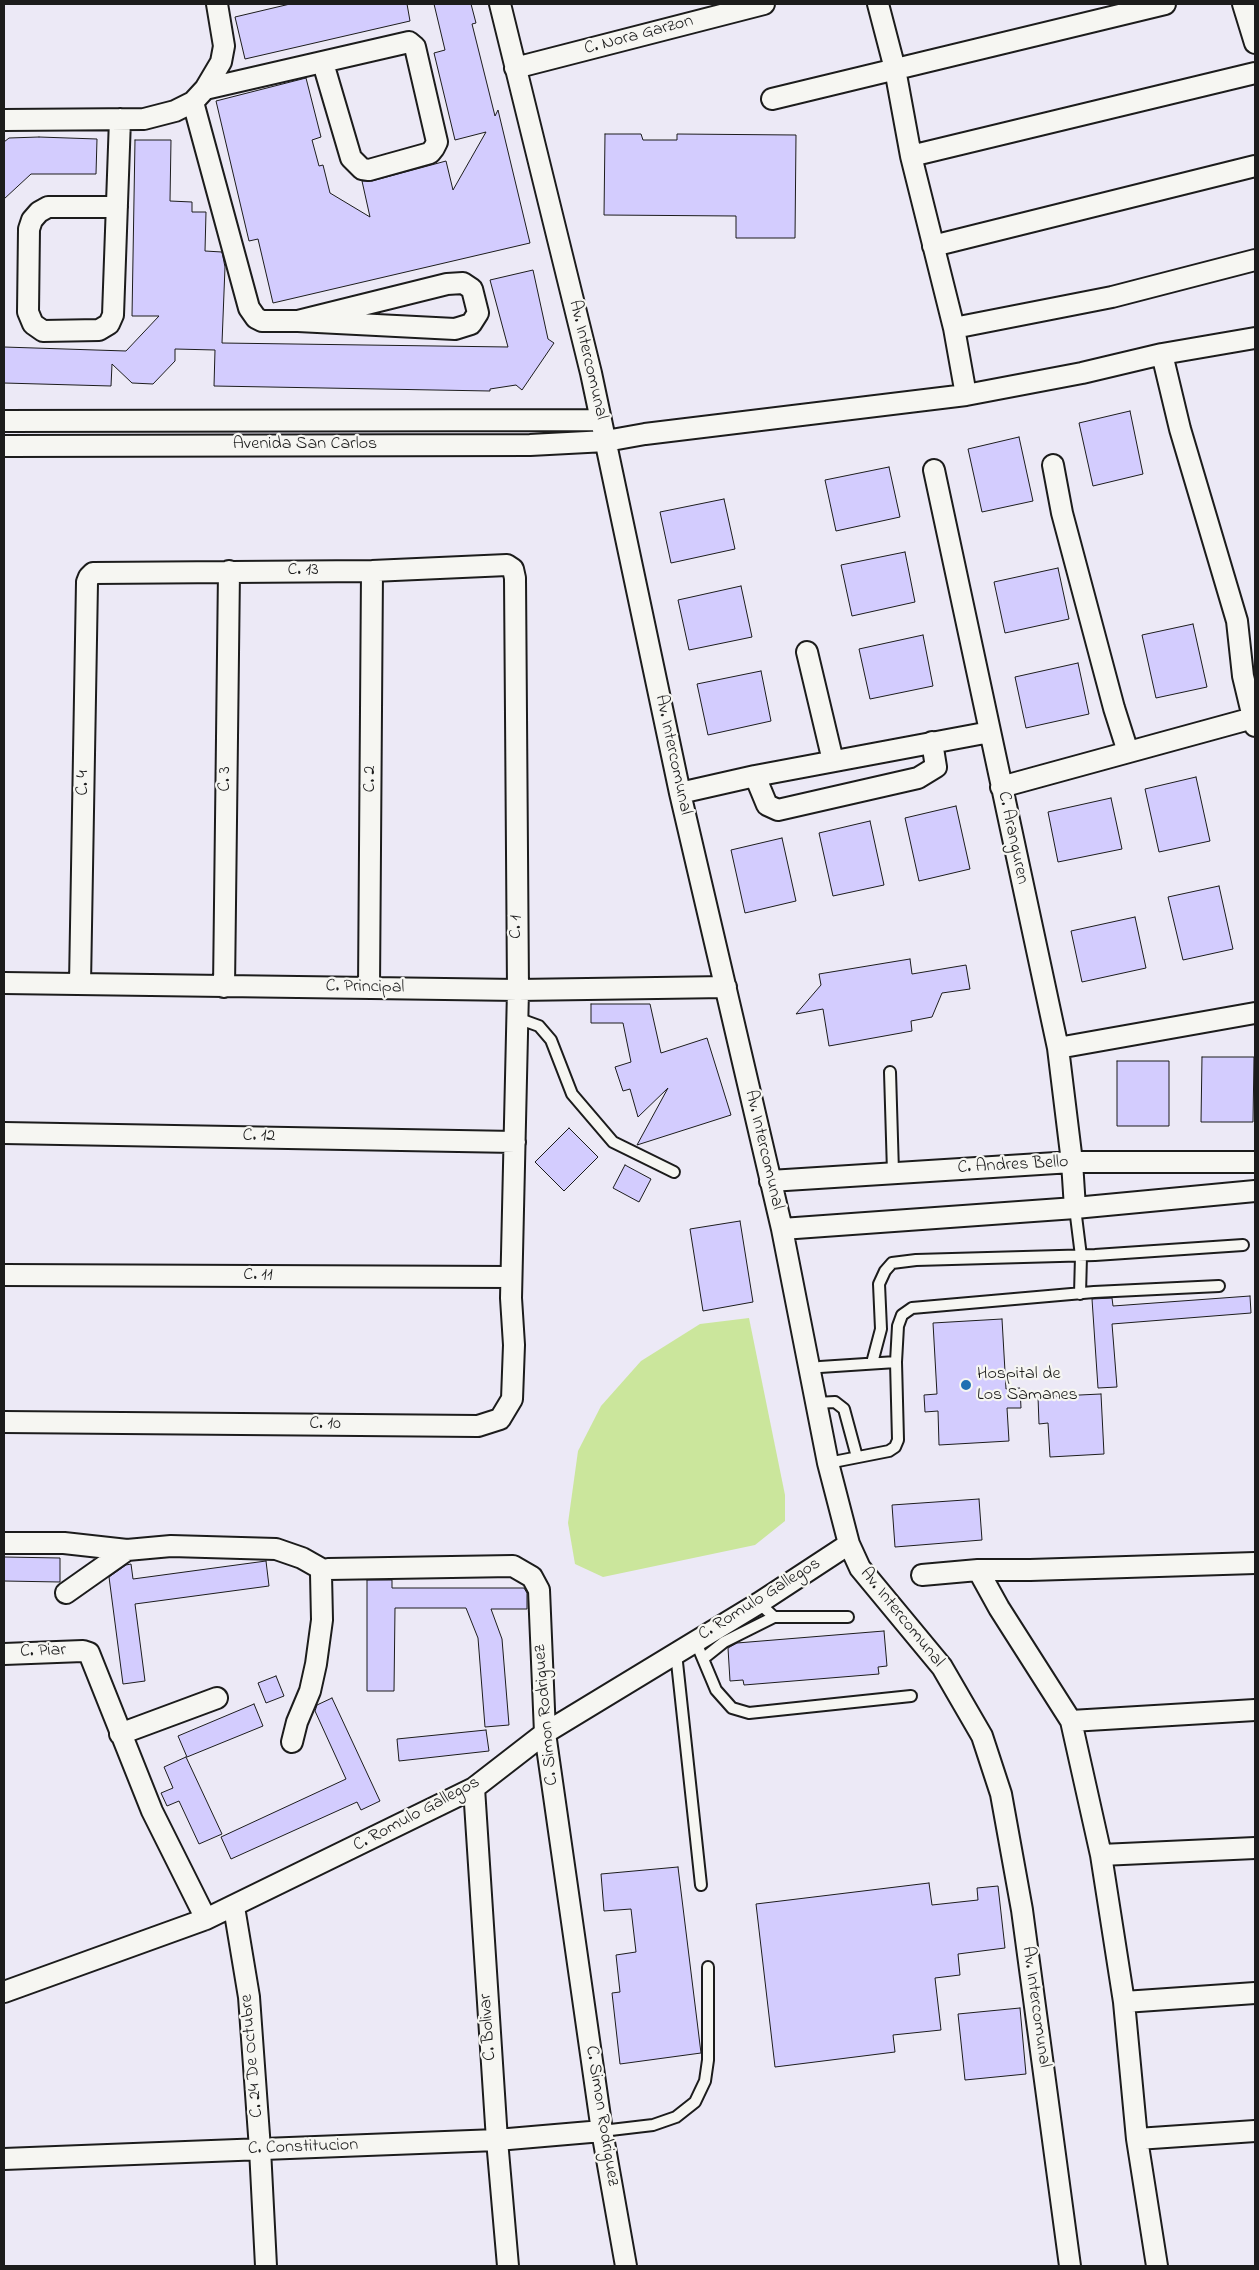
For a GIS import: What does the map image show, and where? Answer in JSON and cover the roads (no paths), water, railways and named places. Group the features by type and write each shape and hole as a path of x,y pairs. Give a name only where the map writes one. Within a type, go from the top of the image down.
{"street":[{"path":"217,4 224,46 221,62 199,96 249,308 256,318 262,321 455,329 471,324 478,313 472,290 463,282 447,284 298,321"},
{"name":"Av. Intercomunal","path":"500,4 591,373 680,793 782,1229 828,1463 849,1544 860,1568 942,1667 982,1736 1001,1794 1022,1910 1070,2266"},
{"name":"C. Nora Garzon","path":"515,68 764,4"},
{"path":"878,4 895,69 911,156 954,328 966,395"},
{"path":"772,99 1166,4"},
{"path":"1244,4 1255,43"},
{"path":"4,120 144,119 161,116 199,96 323,63 409,42 412,44 437,142 430,153 369,170 362,169 351,158 323,63"},
{"path":"911,156 1255,73"},
{"path":"117,207 48,208 39,212 32,220 29,229 28,312 33,324 43,331 100,330 109,324 113,315 117,207 120,119"},
{"path":"933,246 1255,166"},
{"path":"954,328 1112,298 1255,260"},
{"name":"Avenida San Carlos","path":"4,446 530,445 606,441 645,434 966,395 1082,373 1162,354 1255,338"},
{"path":"1001,787 1128,752 1254,722 1243,676 1237,621 1180,429 1162,354"},
{"name":"Avenida San Carlos","path":"4,421 601,420"},
{"path":"1053,466 1062,513 1114,708 1128,752"},
{"name":"C. Aranguren","path":"934,470 1058,1048 1072,1162 1074,1208"},
{"name":"C. 13","path":"87,582 93,573 372,571 507,565 513,569 515,578"},
{"name":"C. 3","path":"224,986 229,571"},
{"name":"C. 2","path":"369,988 372,571"},
{"name":"C. 1","path":"512,1277 518,990 515,578"},
{"name":"C. 4","path":"80,984 87,582"},
{"path":"807,652 833,761"},
{"path":"680,793 755,776 990,732"},
{"path":"755,776 767,805 778,810 918,778 936,767 932,742"},
{"name":"C. Principal","path":"4,983 518,990 726,987"},
{"path":"1058,1048 1255,1013"},
{"name":"C. 12","path":"4,1133 515,1142"},
{"name":"C. Andres Bello","path":"770,1181 1072,1162 1255,1162"},
{"path":"782,1229 1074,1208 1255,1191"},
{"name":"C. 11","path":"4,1275 512,1277"},
{"name":"C. 10","path":"4,1422 478,1426 500,1419 512,1399 514,1345 512,1277"},
{"path":"4,1542 64,1543 127,1550 171,1546 276,1548 302,1558 325,1571 321,1574 322,1620 316,1664 310,1691 296,1722 292,1742"},
{"name":"C. Romulo Gallegos","path":"4,1992 206,1920 474,1788 545,1733 676,1653 700,1649 758,1603 849,1544"},
{"path":"66,1593 127,1550"},
{"path":"922,1575 978,1570 1255,1563"},
{"name":"C. Simon Rodriguez","path":"325,1571 328,1569 513,1566 532,1577 539,1590 545,1733 602,2131 626,2266"},
{"path":"978,1570 999,1608 1071,1721 1101,1855 1124,2002 1138,2139 1157,2266"},
{"name":"C. Piar","path":"4,1654 83,1651 89,1653 120,1734"},
{"path":"206,1920 152,1811 120,1734 217,1698"},
{"path":"1071,1721 1255,1710"},
{"name":"C. Bolivar","path":"474,1788 496,2140 508,2266"},
{"path":"1101,1855 1255,1848"},
{"name":"C. 24 De Octubre","path":"234,1907 249,1997 266,2266"},
{"path":"1124,2002 1255,1992"},
{"name":"C. Constitucion","path":"4,2159 496,2140 602,2131"},
{"path":"1138,2139 1255,2131"}],"lane":[{"path":"517,1018 539,1026 551,1040 572,1094 613,1142 674,1172"},
{"path":"890,1072 893,1172"},
{"path":"1074,1208 1080,1256 1080,1294"},
{"path":"872,1363 881,1329 879,1284 885,1271 892,1263 916,1260 1080,1256 1243,1245"},
{"path":"828,1463 889,1451 895,1447 898,1440 896,1362 899,1321 912,1308 1080,1294 1219,1286"},
{"path":"809,1370 820,1367 896,1362"},
{"path":"816,1403 835,1402 844,1409 857,1457"},
{"path":"758,1603 774,1617"},
{"path":"848,1617 774,1617 724,1642 700,1649 716,1690 732,1708 749,1713 911,1696"},
{"path":"676,1653 701,1885"},
{"path":"602,2131 653,2125 676,2117 695,2102 705,2081 708,2060 708,1967"}],"place":[{"name":"Hospital de Los Samanes","path":"966,1385"}]}
